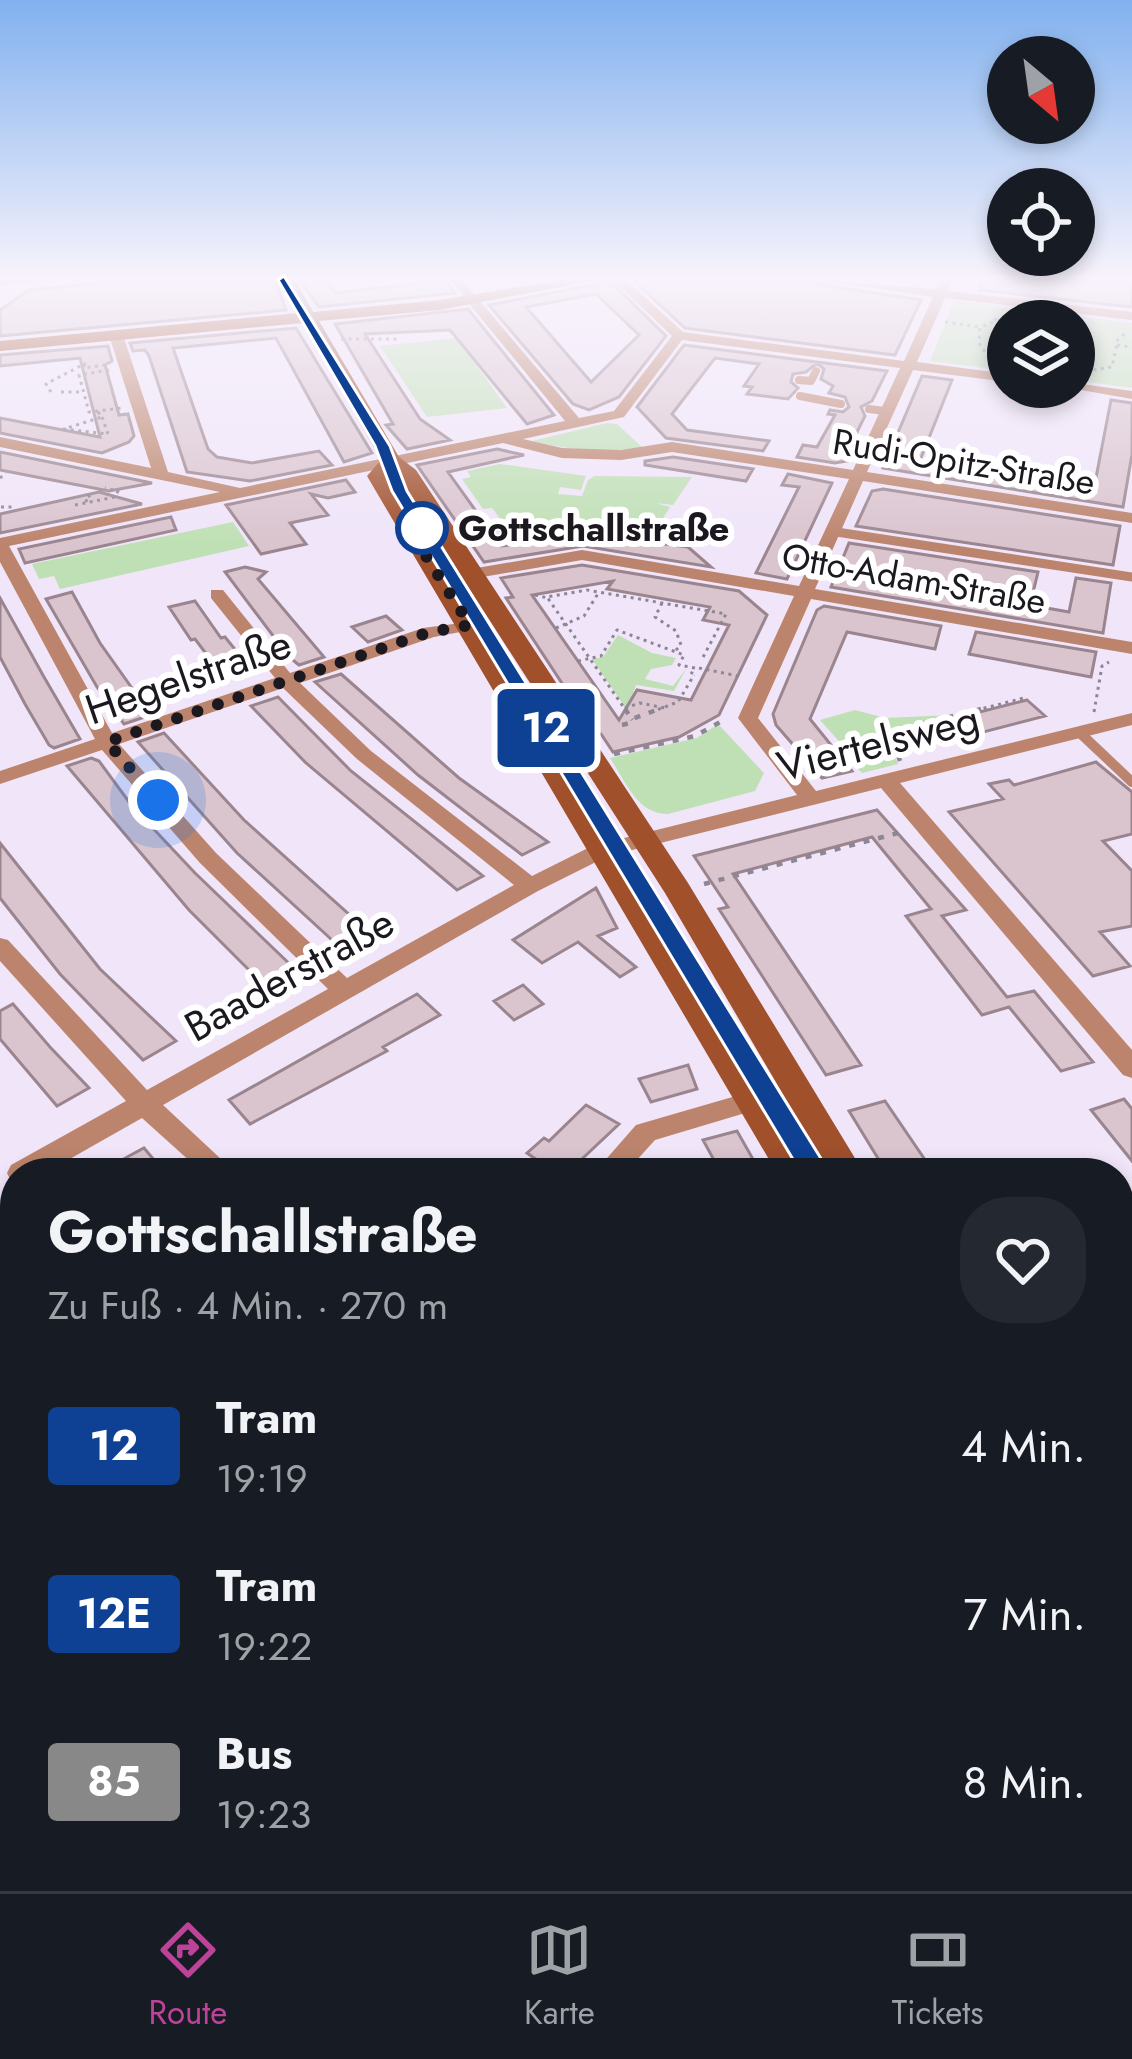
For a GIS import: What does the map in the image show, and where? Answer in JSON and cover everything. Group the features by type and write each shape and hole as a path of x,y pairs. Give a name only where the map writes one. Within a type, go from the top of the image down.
{"main road":[{"path":"339,368 391,461 406,470 748,1002 773,1055 838,1158"},
{"path":"391,461 377,476 470,625 695,1015 786,1158"}],"street":[{"path":"127,368 165,475 156,511"},
{"path":"530,368 575,423"},
{"path":"345,991 208,857 107,742 0,544 575,423 637,432 665,368"},
{"path":"811,799 748,718 855,474 877,410 905,368"},
{"path":"938,368 987,375"},
{"path":"1095,390 1132,395"},
{"name":"Rudi-Opitz-Straße","path":"503,438 562,453 621,455 637,432 672,447 1132,518"},
{"path":"0,442 243,492"},
{"name":"Otto-Adam-Straße","path":"471,574 582,555 1132,648"},
{"path":"217,594 286,680 364,755 530,886"},
{"name":"Hegelstraße","path":"0,778 430,632 470,625"},
{"name":"Viertelsweg","path":"600,851 1132,719"},
{"path":"886,780 1132,1069"},
{"name":"Baaderstraße","path":"48,1158 600,851"},
{"path":"0,946 144,1104 206,1158"},
{"path":"622,1158 646,1132 753,1101"}],"lane":[{"path":"799,380 811,381 816,371"},
{"path":"800,396 842,404"},
{"path":"830,531 1132,577"},
{"path":"1085,731 1132,782"}],"path":[{"path":"51,392 43,385 77,368"},
{"path":"102,417 64,429 107,434 102,417 92,412 79,375 111,368"},
{"path":"62,392 83,392"},
{"path":"92,412 140,406"},
{"path":"0,478 6,473"},
{"path":"75,505 115,497 118,490 106,488"},
{"path":"87,502 85,498 94,494"},
{"path":"2,507 14,508"},
{"path":"556,628 584,616 599,592"},
{"path":"536,595 599,592 726,614 678,701 660,715 632,719"},
{"path":"548,598 634,722 622,725"},
{"path":"662,603 655,617 676,632 682,645 674,652"},
{"path":"578,661 601,656 617,630 684,655 679,664 743,677"},
{"path":"715,636 723,638"},
{"path":"1085,731 1102,666 1132,648"},
{"path":"892,738 890,732 1024,698"},
{"path":"678,701 687,704"},
{"path":"625,708 645,704 667,709"},
{"path":"604,756 695,736 722,721"},
{"path":"692,887 925,826"}],"green space":[{"path":"395,368 479,368 507,408 427,417"},
{"path":"1095,368 1132,368 1132,388 1095,383"},
{"path":"617,424 642,447 587,450 532,441"},
{"path":"500,464 586,476 581,490 560,487 558,494 582,496 588,480 595,476 692,477 673,505 655,503 670,507 660,523 674,526 664,543 571,532 569,508 568,532 507,543 491,520 499,517 492,508 483,509 462,479 471,477 467,471"},
{"path":"233,522 249,546 60,589 54,576 39,579 32,564"},
{"path":"618,635 652,653 676,658 672,665 651,669 645,679 673,686 686,669 674,691 636,685 631,699 637,704 625,707 592,659 603,657"},
{"path":"855,710 885,718 952,715 887,730 888,739 876,742 878,751 892,748 898,764 862,773 858,769 862,767 820,720"},
{"path":"718,724 764,773 755,791 657,813 633,795 610,758 697,738"}],"building":[{"path":"83,368 106,368 119,415 128,414 134,436 129,442 102,453 0,433 0,418 100,437"},
{"path":"153,368 180,368 208,449 217,457 252,463 319,451 332,465 250,481 187,472"},
{"path":"293,368 320,368 372,453 344,462"},
{"path":"361,368 387,368 420,419 450,440 407,449 386,425 393,424"},
{"path":"481,368 516,368 554,415 527,424"},
{"path":"543,368 579,368 591,382 605,368 641,368 619,397 589,410 573,404"},
{"path":"666,368 707,368 672,414 687,430 769,441 763,451 666,438 637,407"},
{"path":"756,368 811,368 793,374 791,382 798,388 788,399 747,394 752,387 744,386"},
{"path":"824,369 887,371 872,401 861,407 865,416 847,452 856,453 853,460 835,463 797,457 803,445 817,447 835,415 828,414 830,410 843,412 849,407 845,397 829,393 833,386 821,379"},
{"path":"922,376 952,380 919,463 1094,488 1111,400 1132,403 1132,454 1123,507 883,468"},
{"path":"497,449 524,455 448,472 501,546 596,535 688,547 711,567 583,546 484,562 417,465"},
{"path":"0,452 152,483 109,491 0,470"},
{"path":"673,457 753,469 746,481 645,465 645,461"},
{"path":"788,474 832,483 787,579 756,573 799,487 782,485"},
{"path":"346,480 355,492 328,498 311,494 328,515 290,523 306,544 261,554 226,505"},
{"path":"872,491 1120,526 1113,565 856,526"},
{"path":"99,492 142,504 0,533 0,514"},
{"path":"171,517 176,530 25,563 19,549"},
{"path":"849,543 1038,572 1030,605 1069,612 1076,578 1111,583 1103,633 831,587"},
{"path":"582,565 739,591 767,615 719,715 679,737 613,752 601,734 596,735 506,598 513,597 501,578","holes":["613,581 607,589 710,607 703,620 729,625 691,700 637,690 619,720 532,595"]},
{"path":"245,567 266,572 258,579 324,657 299,665 289,657 225,572"},
{"path":"72,592 100,643 151,715 124,724 97,687 46,599"},
{"path":"0,598 80,739 54,748 49,745 25,704 0,657"},
{"path":"195,601 250,668 223,676 195,639 191,640 169,607"},
{"path":"824,606 941,626 935,649 847,632 810,719 852,771 822,778 776,725 773,714 817,610"},
{"path":"386,616 402,630 368,642 352,627"},
{"path":"976,632 1096,652 1091,677 969,654"},
{"path":"341,674 459,778 548,842 522,855 418,775 315,682"},
{"path":"278,697 351,771 483,876 457,890 306,763 251,706"},
{"path":"1027,700 1045,716 941,743 948,720"},
{"path":"164,733 244,820 372,935 343,950 237,853 138,742"},
{"path":"91,758 99,761 132,806 195,873 300,974 270,991 189,910 67,766"},
{"path":"1096,762 1132,792 1132,834 1103,841 1132,871 1132,926 1100,932 1130,966 1093,976 949,812 1003,799 989,784 1009,780 1014,785"},
{"path":"877,810 966,910 942,916 1007,997 1034,991 1093,1062 1061,1071 1009,1007 982,1015 906,916 931,909 872,837 733,874 861,1065 826,1075 719,909 728,907 694,856"},
{"path":"0,843 100,969 176,1041 143,1060 60,974 0,898"},
{"path":"596,888 617,928 598,936 636,967 620,977 578,942 542,963 513,940"},
{"path":"523,985 543,1004 514,1020 494,1001"},
{"path":"417,994 440,1015 383,1047 387,1051 250,1124 229,1100"},
{"path":"13,1004 89,1088 57,1106 0,1039 0,1011"},
{"path":"688,1065 697,1089 651,1102 639,1079"},
{"path":"1124,1099 1132,1109 1132,1158 1130,1158 1091,1110"},
{"path":"885,1101 924,1158 878,1158 849,1111"},
{"path":"586,1105 619,1124 583,1158 534,1158 527,1153 544,1138 549,1141"},
{"path":"737,1131 752,1158 713,1158 703,1140"},
{"path":"144,1148 152,1158 125,1158"}],"tram line":[{"name":"12","path":"337,368 382,446 400,491 807,1158"},
{"path":"342,368 387,445 404,490 819,1158"}],"place":[{"name":"Gottschallstraße","path":"422,528"}],"route":[{"path":"158,800 107,742 430,632 470,625 410,531 422,528"}]}
